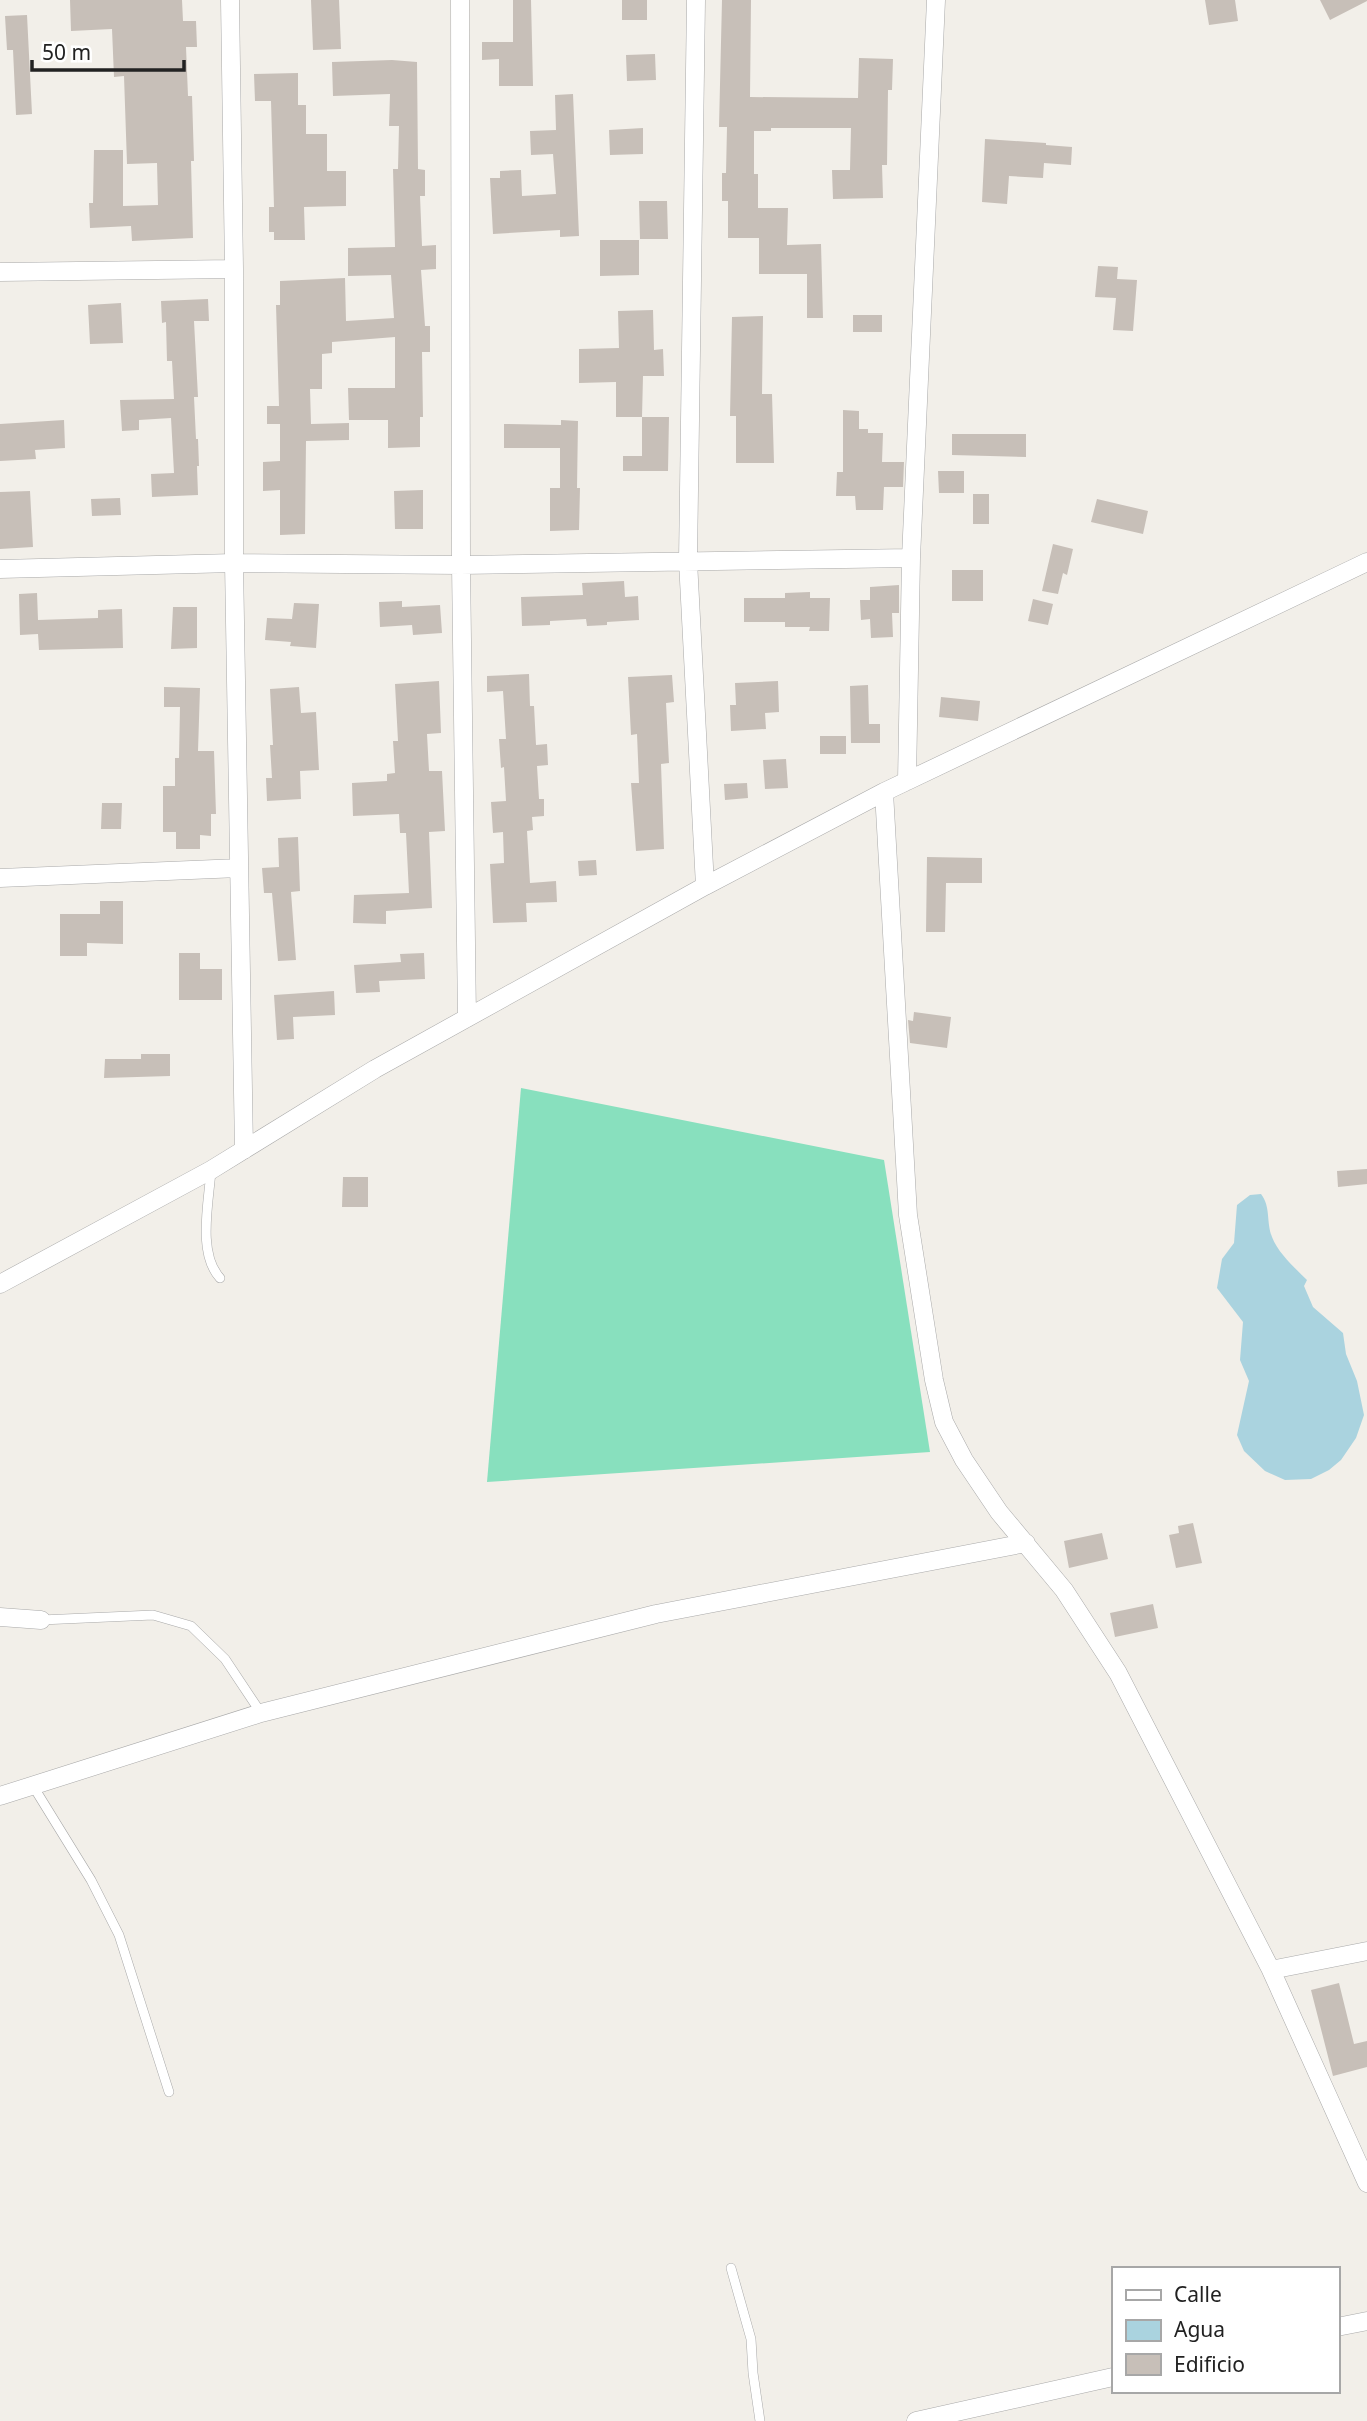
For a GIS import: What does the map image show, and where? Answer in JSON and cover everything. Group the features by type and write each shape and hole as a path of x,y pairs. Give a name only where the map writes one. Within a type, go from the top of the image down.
{"street":[{"path":"229,0 234,269 234,563 244,1150"},
{"path":"460,0 461,565 467,1017"},
{"path":"696,0 688,561 705,886"},
{"path":"907,781 911,558 936,0"},
{"path":"0,271 234,269"},
{"path":"0,569 234,563 461,565 911,558"},
{"path":"0,1284 211,1170 375,1069 705,886 884,792 1367,562"},
{"path":"884,792 908,1215 934,1380 944,1422 964,1461 999,1512 1064,1590 1118,1673 1271,1970 1367,2183"},
{"path":"0,878 239,868"},
{"path":"0,1796 261,1713 656,1614 1026,1543"},
{"path":"0,1617 41,1620"},
{"path":"1271,1970 1367,1951"},
{"path":"1339,2327 1367,2320"},
{"path":"916,2421 982,2414 1112,2377"}],"lane":[{"path":"211,1170 206,1248 212,1269 220,1278"},
{"path":"41,1620 153,1615 191,1626 225,1659 261,1713"},
{"path":"33,1786 91,1880 119,1935 169,2092"},
{"path":"731,2267 751,2339 760,2421"}],"green space":[{"path":"521,1088 884,1160 930,1452 487,1482"}],"water":[{"path":"1261,1194 1266,1204 1270,1231 1278,1249 1307,1280 1304,1286 1313,1307 1343,1333 1346,1354 1357,1381 1364,1415 1356,1438 1341,1460 1311,1479 1285,1480 1265,1471 1244,1451 1237,1435 1249,1381 1240,1360 1243,1322 1217,1288 1222,1259 1234,1243 1237,1205 1250,1195"}],"building":[{"path":"70,0 182,0 183,21 196,21 197,47 186,47 188,96 192,96 193,238 132,241 131,226 90,228 89,203 93,203 94,150 123,150 123,206 158,205 157,163 127,164 124,76 114,77 112,29 71,31"},
{"path":"311,0 339,0 341,49 313,50"},
{"path":"513,0 531,0 533,86 499,86 499,59 482,60 482,42 513,42"},
{"path":"622,0 647,0 647,20 622,20"},
{"path":"722,0 751,0 750,97 858,98 859,58 893,59 892,90 888,90 887,165 882,165 883,198 833,199 832,170 850,170 851,128 771,128 771,131 754,131 754,174 758,174 758,208 788,208 787,245 821,244 823,318 807,318 807,274 759,274 759,238 728,238 728,201 722,201 722,173 726,173 727,127 719,127"},
{"path":"1205,0 1235,0 1238,21 1209,25"},
{"path":"1320,0 1367,0 1367,1 1330,20"},
{"path":"27,15 32,114 16,115 13,50 7,50 5,16"},
{"path":"655,54 656,80 627,81 626,55"},
{"path":"332,62 417,62 418,169 425,170 425,196 420,196 422,246 436,245 436,269 421,270 425,326 430,326 430,352 422,352 423,417 420,417 420,447 388,448 388,420 349,420 348,388 395,388 395,337 332,342 332,353 322,354 322,389 310,389 311,424 349,423 349,440 306,441 305,534 280,535 280,490 263,491 263,462 280,461 280,424 267,424 267,406 279,406 276,305 280,305 280,281 345,278 346,321 394,318 391,275 348,276 348,248 395,247 393,169 398,169 399,126 389,126 390,94 333,96"},
{"path":"298,73 298,105 306,105 306,134 327,134 327,171 346,171 346,206 304,207 305,240 274,240 274,232 269,232 269,207 274,207 271,101 255,101 254,74"},
{"path":"573,94 579,236 560,237 560,230 493,234 490,178 500,178 500,171 521,170 522,196 556,194 553,154 531,155 530,131 556,130 555,95"},
{"path":"643,128 643,154 610,155 609,130"},
{"path":"985,139 1072,147 1071,165 1044,163 1043,178 1009,176 1007,204 982,202"},
{"path":"639,201 667,201 668,239 640,239"},
{"path":"600,240 639,240 639,275 600,276"},
{"path":"1098,266 1118,267 1117,279 1137,280 1133,331 1113,330 1116,298 1095,297"},
{"path":"208,299 209,321 194,321 198,397 194,397 198,439 198,495 152,497 151,474 174,473 171,418 139,420 139,430 122,431 120,400 174,399 172,361 167,361 166,322 162,323 161,301"},
{"path":"121,303 123,343 90,344 88,305"},
{"path":"653,310 654,350 663,349 664,376 643,376 642,417 616,417 616,382 579,383 579,349 619,348 618,311"},
{"path":"853,315 882,315 882,332 853,332"},
{"path":"763,316 762,394 772,394 774,463 736,463 736,416 730,416 732,317"},
{"path":"843,410 859,411 859,429 868,429 868,433 883,433 882,462 904,462 903,487 884,487 883,510 856,510 855,496 836,496 837,472 843,472"},
{"path":"642,417 669,417 668,471 623,471 623,456 642,456"},
{"path":"64,420 65,448 35,450 36,459 0,461 0,424"},
{"path":"561,420 578,421 579,530 550,531 550,488 560,488 560,448 504,448 504,424 561,425"},
{"path":"952,434 1026,434 1026,457 952,455"},
{"path":"938,471 964,471 964,493 939,493"},
{"path":"423,490 423,529 395,529 394,491"},
{"path":"30,491 33,547 0,549 0,492"},
{"path":"973,494 989,494 989,524 973,524"},
{"path":"120,498 121,515 92,516 91,499"},
{"path":"1097,499 1148,511 1143,534 1091,522"},
{"path":"1053,544 1073,549 1067,575 1063,573 1058,594 1042,591"},
{"path":"952,570 983,570 983,601 952,601"},
{"path":"624,581 625,597 638,596 639,620 587,626 586,619 522,626 521,597 583,595 582,583"},
{"path":"899,585 899,613 892,613 893,637 871,638 870,619 861,620 860,600 870,600 870,587"},
{"path":"810,592 810,598 830,598 829,631 809,631 810,627 785,627 785,622 744,622 744,598 785,598 785,593"},
{"path":"37,593 38,620 98,618 98,610 122,609 123,648 39,650 38,634 20,635 19,594"},
{"path":"1033,599 1053,604 1048,625 1028,621"},
{"path":"402,601 402,607 440,605 442,633 413,635 412,625 380,627 379,602"},
{"path":"294,603 319,604 316,648 265,640 267,618 292,619"},
{"path":"173,607 197,607 197,648 171,649"},
{"path":"529,674 530,706 534,706 536,745 547,744 548,765 537,766 539,799 544,799 544,816 532,817 533,830 527,831 530,883 556,881 557,902 526,903 527,922 493,923 490,864 504,863 503,832 493,833 491,802 506,801 499,739 506,739 503,691 487,692 487,676"},
{"path":"672,675 674,702 666,703 669,763 661,764 664,849 636,851 631,783 639,783 637,734 631,735 628,677"},
{"path":"439,681 441,733 427,734 429,771 442,771 445,831 429,832 432,908 386,911 386,924 353,923 354,895 409,893 406,833 400,833 399,814 353,816 352,783 387,781 387,774 395,773 393,741 398,741 395,684"},
{"path":"778,681 779,712 765,713 766,729 731,731 730,705 736,705 735,683"},
{"path":"868,685 869,724 880,724 880,743 851,743 850,686"},
{"path":"164,687 200,688 198,751 214,751 216,814 211,814 211,836 200,835 200,849 176,849 176,832 163,832 163,786 175,786 175,758 179,758 180,707 164,707"},
{"path":"299,687 301,713 316,712 319,770 300,771 301,799 267,801 266,778 272,778 270,745 273,745 270,689"},
{"path":"941,697 980,701 978,721 939,717"},
{"path":"820,736 846,736 846,754 820,754"},
{"path":"786,759 788,788 765,789 763,760"},
{"path":"747,783 748,798 725,800 724,784"},
{"path":"102,803 122,803 121,829 101,829"},
{"path":"298,837 300,891 291,892 296,960 278,961 272,893 264,893 262,868 279,867 278,838"},
{"path":"927,857 982,858 982,883 946,883 945,932 926,932"},
{"path":"596,860 597,875 579,876 578,861"},
{"path":"100,901 123,901 123,944 87,943 87,956 60,956 60,914 100,914"},
{"path":"179,953 200,953 200,969 222,969 222,1000 179,1000"},
{"path":"424,953 425,979 379,981 380,992 356,993 354,965 401,962 400,954"},
{"path":"334,991 335,1015 293,1017 294,1039 277,1040 274,995"},
{"path":"914,1012 951,1017 947,1048 910,1043 908,1020 913,1021"},
{"path":"141,1054 170,1054 170,1076 104,1078 105,1059 141,1059"},
{"path":"1367,1169 1367,1184 1338,1187 1337,1171"},
{"path":"343,1177 368,1177 368,1207 342,1207"},
{"path":"1193,1523 1202,1563 1176,1568 1169,1535 1179,1533 1178,1526"},
{"path":"1102,1533 1108,1559 1069,1568 1064,1541"},
{"path":"1153,1604 1158,1628 1115,1637 1110,1613"},
{"path":"1339,1983 1354,2044 1367,2041 1367,2067 1333,2076 1311,1990"}]}
